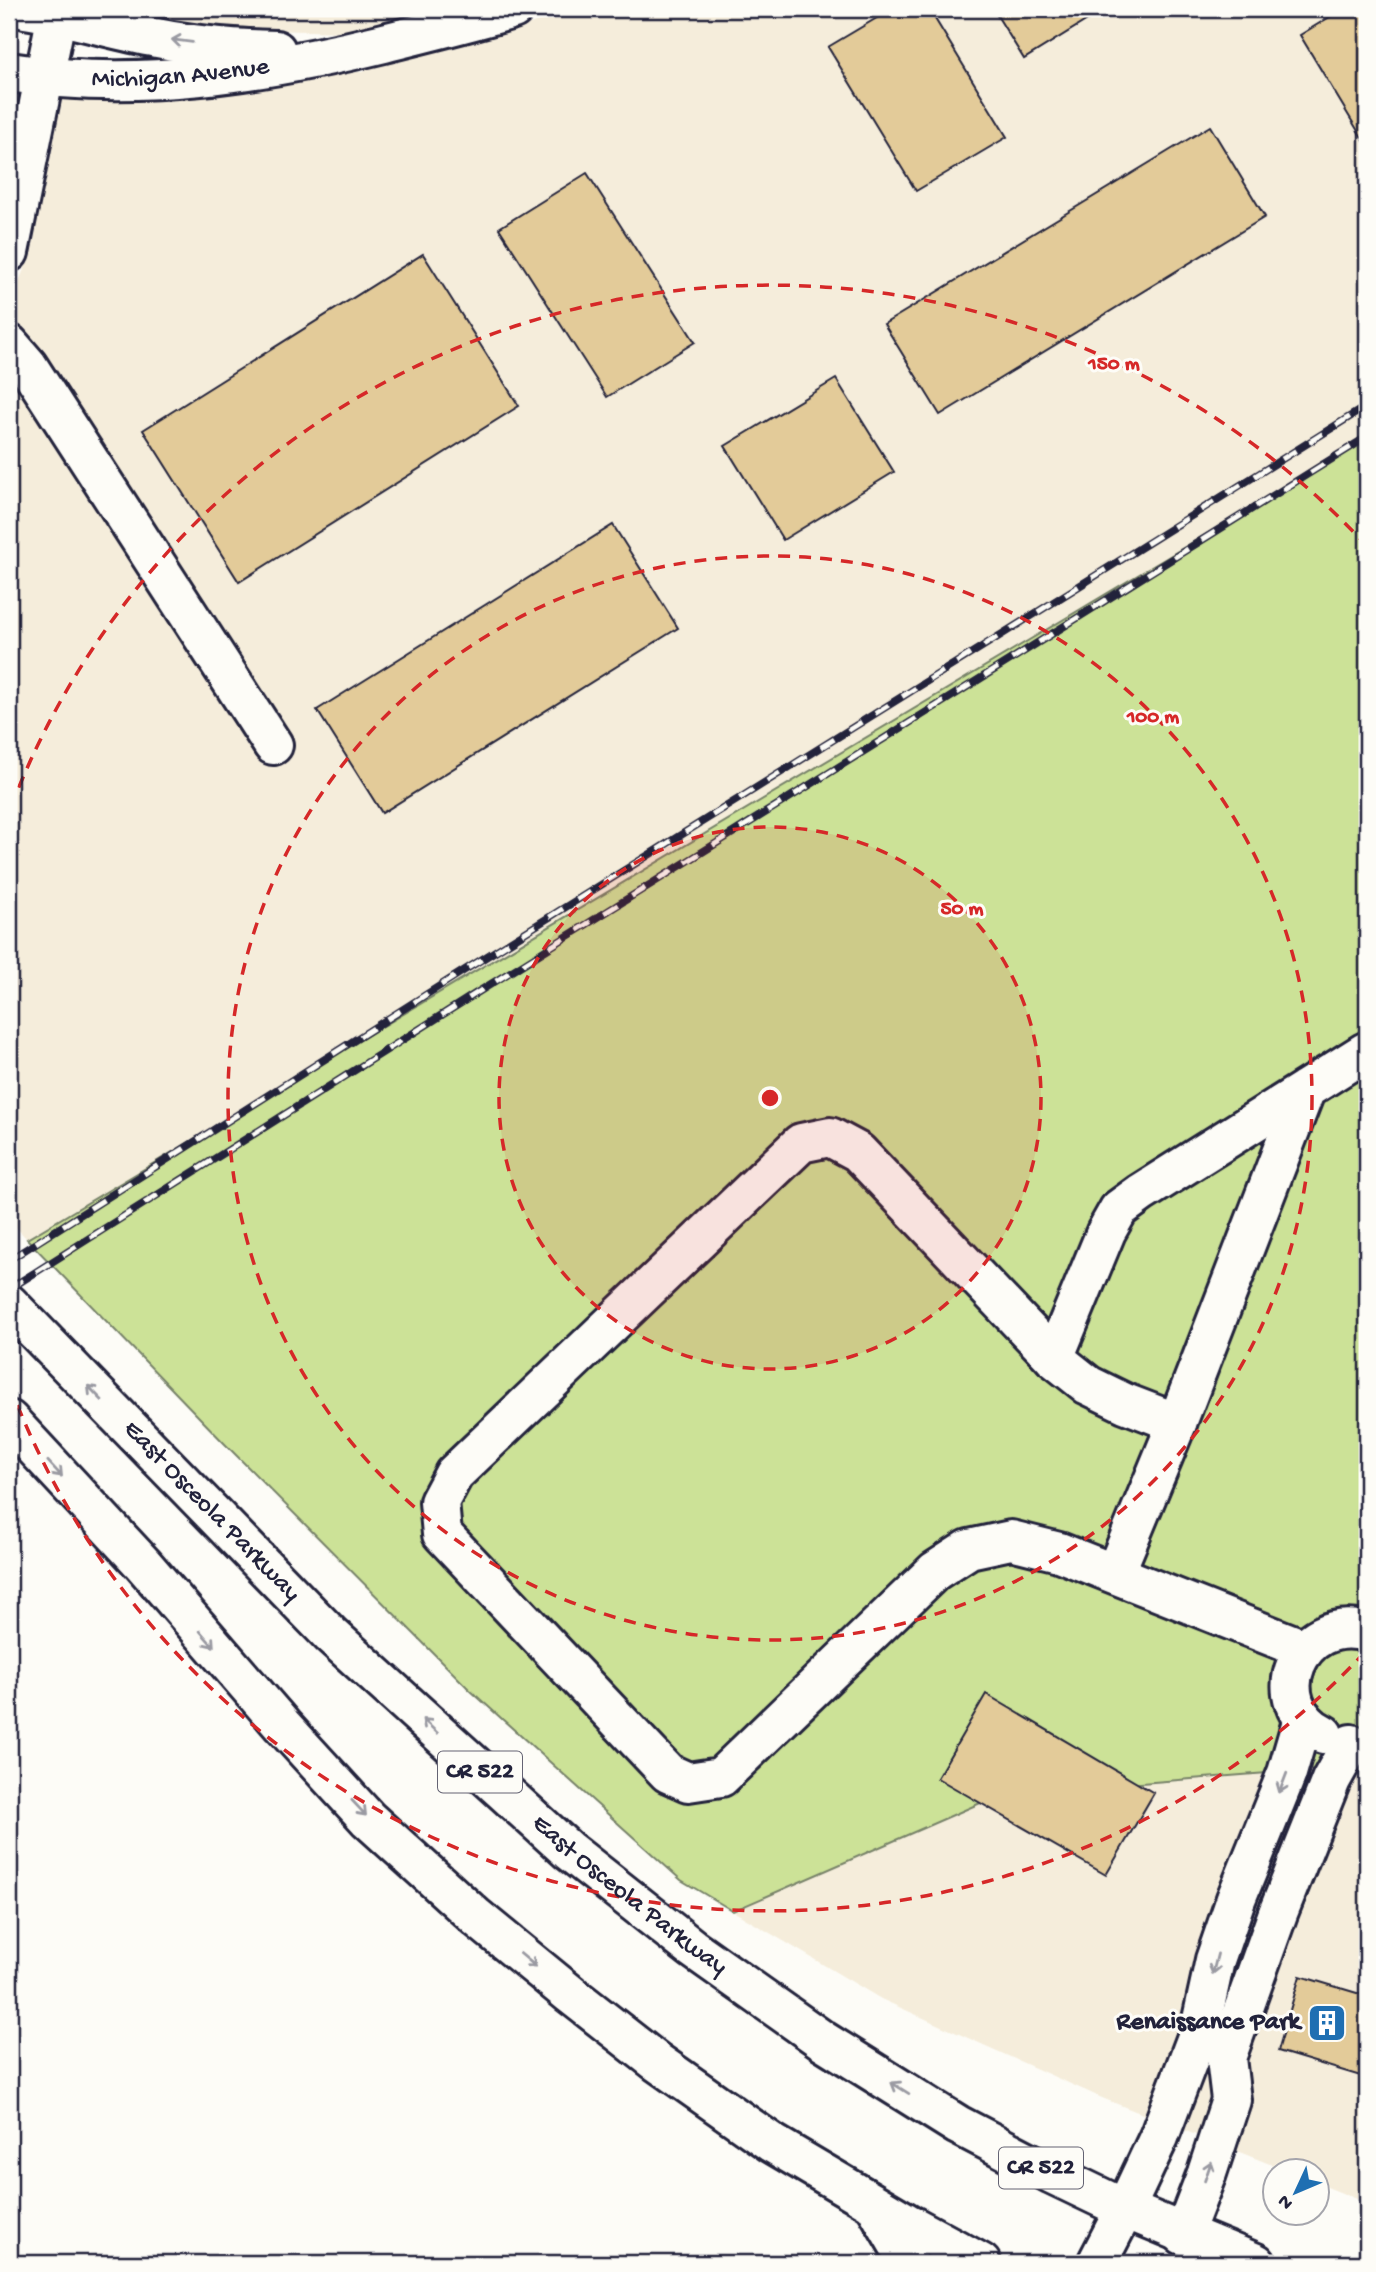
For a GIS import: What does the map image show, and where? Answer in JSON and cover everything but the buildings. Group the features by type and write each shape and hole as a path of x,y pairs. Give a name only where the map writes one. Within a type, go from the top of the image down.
{"main road":[{"name":"Michigan Avenue","path":"27,75 161,80 264,69 348,52 513,9"},
{"name":"Michigan Avenue","path":"47,10 158,38 250,49 348,52"},
{"path":"9,252 27,75 47,10"},
{"path":"9,344 28,366 273,746"},
{"path":"1054,1358 1119,1209 1366,1051"},
{"path":"1115,1573 1177,1423 1306,1089"},
{"path":"1177,1423 1088,1385 1054,1358 858,1152 830,1137 801,1143 454,1474 439,1502 442,1534 668,1773 688,1783 721,1777 935,1571 969,1549 1011,1540 1059,1552 1304,1649"},
{"name":"East Osceola Parkway","path":"9,1304 331,1635 579,1859 692,1948 822,2040 958,2124 1125,2209 1178,2249 1256,2263"},
{"path":"9,1420 143,1564 290,1734 368,1819 476,1917 657,2062 772,2143 874,2204 981,2263"},
{"path":"1359,1741 1333,1739 1317,1731 1303,1718 1294,1701 1292,1683 1295,1665 1304,1649 1318,1636 1335,1629 1354,1628 1367,1632"},
{"path":"1097,2263 1159,2137 1200,2029 1215,1959 1287,1773 1303,1718"},
{"path":"1178,2249 1207,2174 1231,2100 1226,2058 1278,1913 1331,1780 1359,1741"},
{"path":"874,2204 909,2263"}],"shaded area":[{"path":"124,9 444,9 348,32 268,30 164,19"},
{"path":"569,9 1367,9 1367,438 27,1239 9,1220 9,305 25,267 61,98 161,100 264,89 348,72 364,72 370,66 473,41 552,17"},
{"path":"9,93 22,95 9,158"},
{"path":"1330,1768 1367,1777 1367,2203 1330,2188 1330,2156 1260,2156 1260,2160 1102,2098 881,1999 733,1911 1001,1794"}],"green space":[{"path":"1367,438 1367,1777 1330,1768 1001,1794 733,1911 681,1880 471,1691 226,1445 27,1239"}],"railway":[{"path":"9,1260 460,973 1367,406"},
{"path":"9,1289 475,994 1367,437"}],"place":[{"name":"Renaissance Park","path":"1327,2023"}]}
